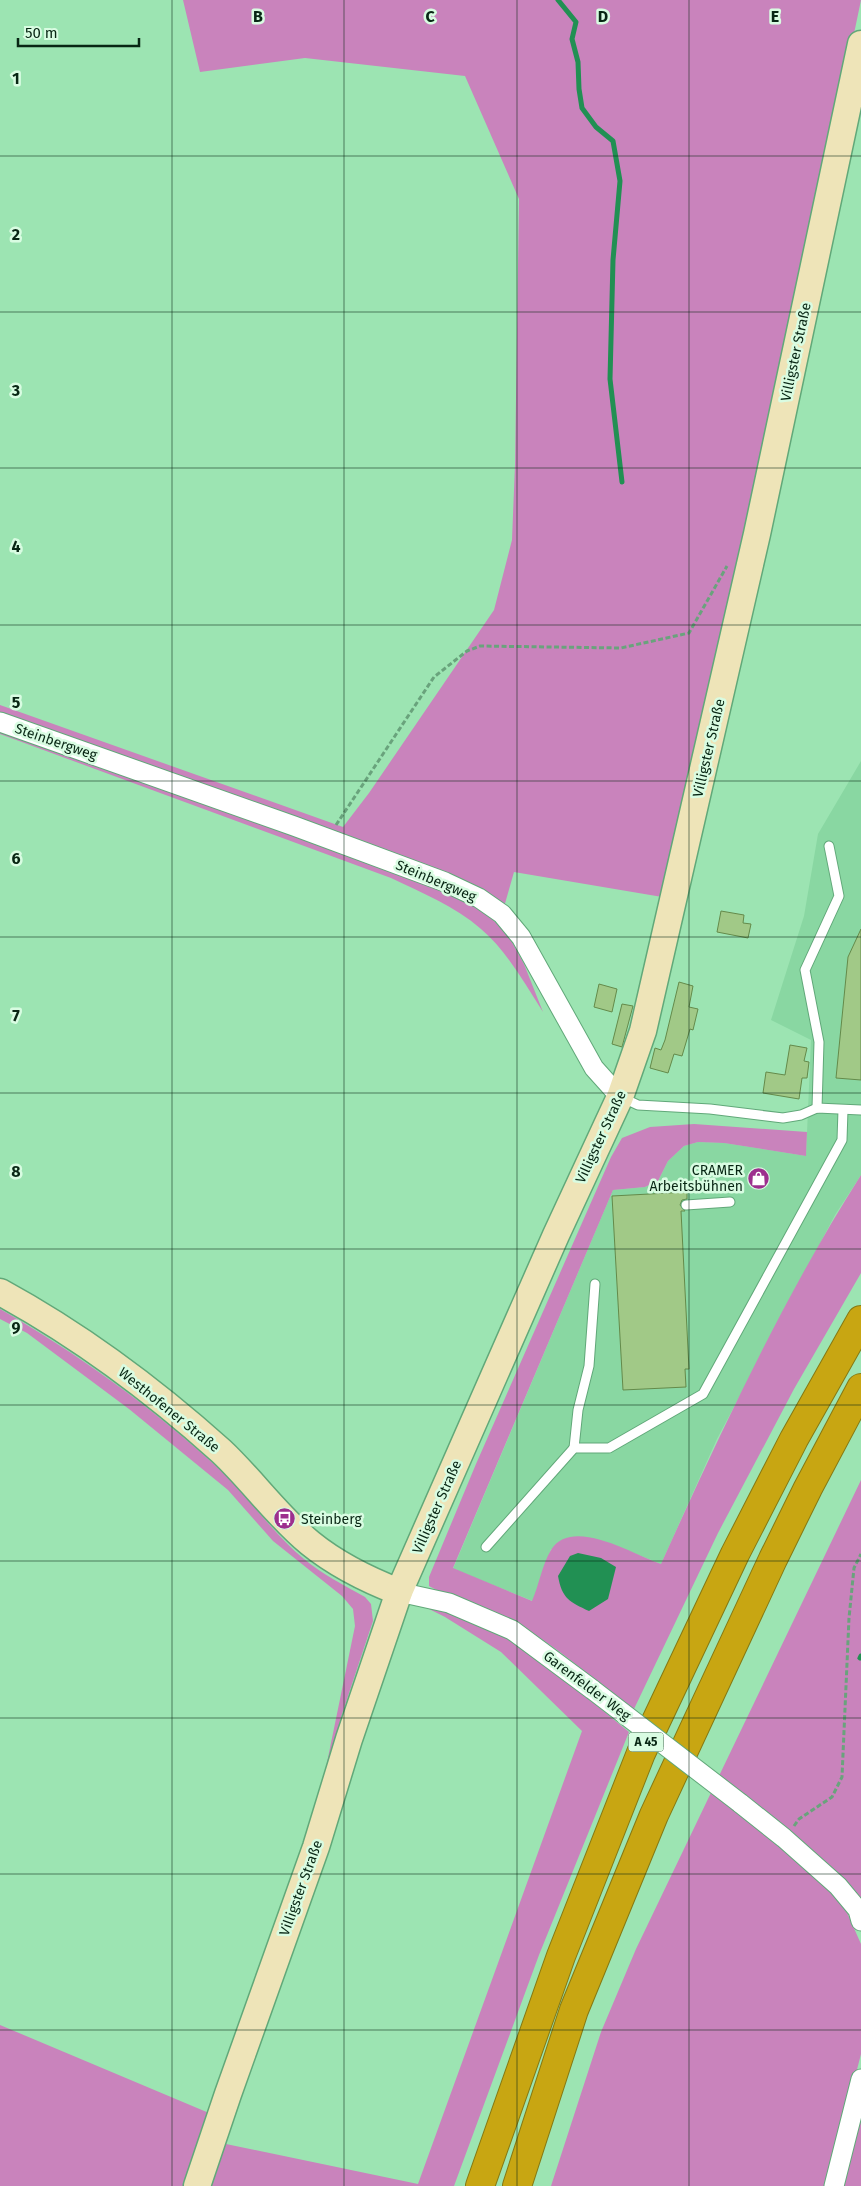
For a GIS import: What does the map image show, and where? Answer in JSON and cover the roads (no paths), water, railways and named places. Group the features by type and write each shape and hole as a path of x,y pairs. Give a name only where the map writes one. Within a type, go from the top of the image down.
{"highway":[{"name":"A 45","path":"480,2186 561,1956 641,1753 736,1554 794,1439 861,1320"},
{"name":"A 45","path":"517,2186 574,2010 654,1815 808,1488 861,1388"}],"main road":[{"name":"Villigster Straße","path":"197,2186 313,1856 349,1739 400,1592 556,1235 620,1097 643,1031 761,516 861,44"},
{"name":"Westhofener Straße","path":"0,1292 37,1312 112,1364 185,1420 222,1453 284,1519 311,1544 342,1566 370,1581 400,1592"}],"street":[{"name":"Steinbergweg","path":"0,722 326,838 445,882 479,898 502,914 521,937 594,1068 620,1097"},
{"name":"Garenfelder Weg","path":"400,1592 449,1603 512,1630 593,1690 784,1838 838,1886 858,1910 861,1920"},
{"path":"834,2186 861,2079"}],"lane":[{"path":"829,846 839,896 805,970 818,1042 816,1108 861,1110"},
{"name":"Steinbergweg","path":"620,1097 638,1105 710,1109 783,1118 801,1115 816,1108"},
{"path":"574,1448 609,1448 703,1394 842,1140 844,1110"},
{"path":"686,1205 730,1202"},
{"path":"486,1547 574,1448 578,1410 590,1366 595,1284"}],"waterway":[{"path":"558,0 576,22 572,39 578,62 582,108 596,127 613,141 620,181 613,260 610,379 622,482"}],"place":[{"name":"CRAMER Arbeitsbühnen","path":"759,1178"},
{"name":"Steinberg","path":"285,1519"}]}
